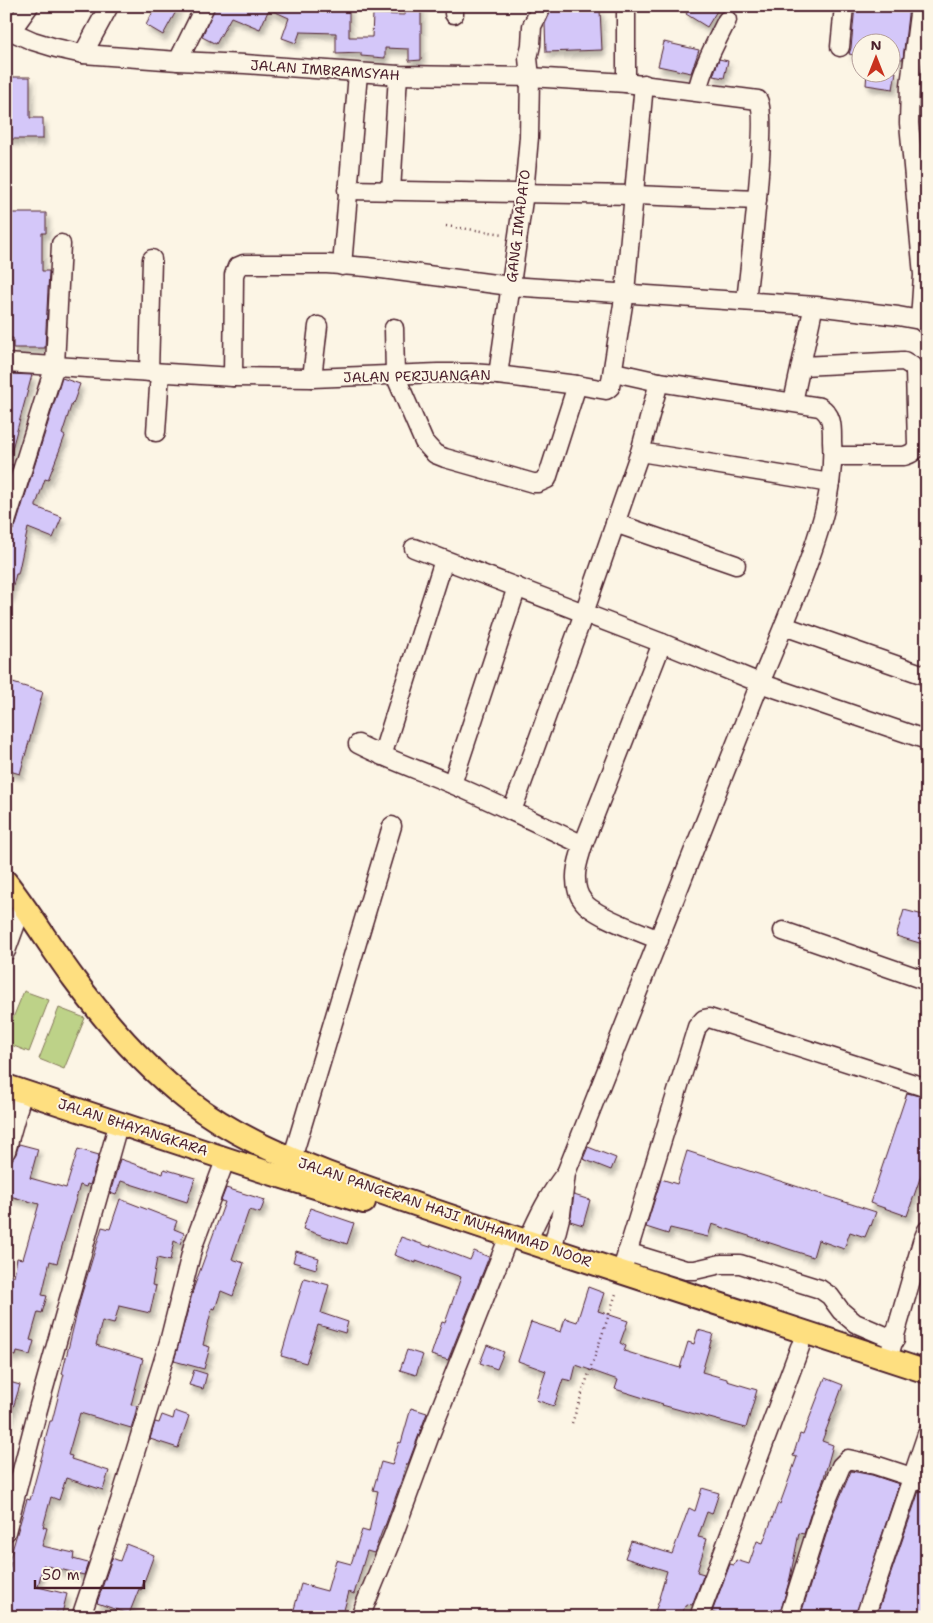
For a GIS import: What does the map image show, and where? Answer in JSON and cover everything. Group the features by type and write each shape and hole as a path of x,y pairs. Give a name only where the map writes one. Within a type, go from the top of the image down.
{"main road":[{"name":"JALAN PANGERAN HAJI MUHAMMAD NOOR","path":"6,882 98,1011 127,1044 189,1101 226,1126 266,1148 292,1160 516,1244 552,1250 627,1276 716,1317 800,1347 927,1386"},
{"name":"JALAN BHAYANGKARA","path":"15,1089 260,1170"},
{"name":"JALAN PANGERAN HAJI MUHAMMAD NOOR","path":"260,1170 891,1350 927,1372"}],"street":[{"path":"9,30 29,6"},
{"path":"83,54 110,6"},
{"path":"178,62 205,6"},
{"name":"GANG IMADATO","path":"498,375 524,193 530,77 528,58 532,26 540,6"},
{"name":"JALAN PERJUANGAN","path":"6,364 55,365 234,377 312,378 438,373 498,375 606,390 610,387 614,372 625,292 634,194 639,84 626,6"},
{"path":"840,47 844,6"},
{"path":"234,377 234,275 237,267 244,264 342,266 410,272 510,286 625,292 824,307 898,316 923,323 924,250 909,123 910,86 920,6"},
{"path":"697,91 700,76 727,20"},
{"name":"JALAN IMBRAMSYAH","path":"9,30 33,41 83,54 358,73 530,77 639,84 750,98 760,102 757,200"},
{"path":"342,266 358,73"},
{"path":"391,191 398,75"},
{"path":"347,190 634,194 757,200 746,301"},
{"path":"6,522 55,365 61,244"},
{"path":"152,259 156,432"},
{"path":"793,402 812,314"},
{"path":"312,378 318,326"},
{"path":"394,328 395,374 424,442 435,454 533,483 547,479 577,385"},
{"path":"802,366 904,361 912,366 915,371 917,445 915,451 904,456 833,456"},
{"path":"552,1250 561,1214 566,1173 784,626 823,518 833,456 830,416 820,407 659,382 614,372"},
{"path":"512,811 640,452 659,382"},
{"path":"640,452 830,483"},
{"path":"615,523 736,565"},
{"path":"414,548 584,612 760,683 927,740"},
{"path":"382,756 444,560"},
{"path":"452,784 517,587"},
{"path":"784,626 927,676"},
{"path":"659,940 610,919 584,903 578,892 576,878 577,864 662,643"},
{"path":"358,744 382,756 452,784 584,845"},
{"path":"292,1160 392,826"},
{"path":"6,951 23,904"},
{"path":"783,931 927,981"},
{"path":"925,1238 891,1350 841,1311 830,1296 820,1289 740,1264 722,1264 695,1270 627,1276 697,1027 704,1019 709,1018 722,1022 927,1088"},
{"path":"6,1151 15,1089"},
{"path":"6,1532 38,1410 119,1122"},
{"path":"81,1617 161,1368 192,1246 226,1158"},
{"path":"360,1617 393,1536 430,1435 516,1244 542,1208 552,1190 566,1173"},
{"path":"698,1617 800,1347"},
{"path":"865,1617 919,1480 927,1434"},
{"path":"789,1617 822,1512 841,1466 848,1459 875,1465 919,1480"}],"path":[{"path":"446,226 518,236"},
{"path":"572,1423 627,1276"}],"green space":[{"path":"24,991 49,1000 29,1052 6,1043 6,1035"},
{"path":"59,1008 85,1018 64,1069 39,1059"}],"building":[{"path":"156,6 179,6 163,35 146,25"},
{"path":"215,6 349,7 349,37 372,37 373,14 405,15 405,6 421,6 421,60 409,61 409,49 385,48 385,58 361,56 361,53 336,54 336,33 300,32 296,43 282,38 289,18 269,9 260,29 231,17 216,44 202,37"},
{"path":"551,6 582,6 582,11 600,10 602,50 546,52 545,24"},
{"path":"691,6 720,6 707,27 686,14"},
{"path":"855,6 909,6 903,59 900,59 900,32 853,32"},
{"path":"664,42 699,50 691,73 658,66"},
{"path":"719,59 728,61 724,78 713,76"},
{"path":"6,77 30,77 30,118 43,118 43,139 6,139"},
{"path":"866,82 894,82 893,89 866,85"},
{"path":"6,213 46,213 46,233 42,233 42,271 49,271 45,348 13,348 13,338 6,338"},
{"path":"9,374 32,375 10,456 6,456 6,383"},
{"path":"62,378 80,384 62,434 65,436 48,480 45,479 36,507 62,517 53,538 28,528 18,574 16,574 10,597 6,596 7,532 13,530 16,525"},
{"path":"6,463 13,465 6,486"},
{"path":"6,681 43,692 20,774 6,770"},
{"path":"904,910 927,916 927,932 923,944 896,936"},
{"path":"907,1093 927,1098 927,1158 907,1216 870,1203"},
{"path":"19,1144 38,1149 30,1178 66,1188 78,1149 99,1155 90,1185 87,1184 86,1187 80,1185 57,1263 50,1261 42,1295 47,1296 42,1313 38,1312 30,1340 34,1341 30,1355 17,1352 16,1356 6,1354 6,1274 14,1276 17,1258 23,1259 39,1204 6,1195 6,1180"},
{"path":"588,1147 616,1158 611,1170 583,1159"},
{"path":"687,1151 876,1212 871,1226 865,1237 850,1232 844,1249 818,1240 813,1257 712,1224 708,1237 670,1228 668,1234 646,1227 661,1179 677,1184"},
{"path":"120,1159 163,1174 164,1169 195,1178 187,1202 121,1181 116,1195 110,1193"},
{"path":"226,1188 265,1200 260,1213 249,1210 232,1259 244,1263 233,1296 221,1291 215,1309 212,1308 203,1345 210,1347 204,1369 174,1361 194,1287 225,1202 221,1201"},
{"path":"574,1195 590,1200 583,1225 570,1221"},
{"path":"120,1199 177,1221 174,1229 184,1233 180,1244 174,1241 170,1261 157,1258 152,1285 156,1286 150,1313 119,1306 114,1324 102,1321 96,1345 143,1359 131,1405 137,1406 135,1416 131,1428 80,1413 68,1455 72,1456 71,1459 109,1471 103,1490 66,1478 59,1500 51,1497 43,1527 47,1528 42,1546 74,1553 73,1559 88,1563 84,1575 43,1565 38,1587 67,1594 62,1613 56,1612 54,1617 6,1617 9,1593 6,1593 6,1582 11,1562 9,1561 27,1499 30,1500 50,1421 52,1421 81,1296 102,1227 110,1229"},
{"path":"310,1208 354,1223 347,1244 303,1229"},
{"path":"401,1237 430,1247 431,1245 470,1260 474,1251 489,1257 448,1360 431,1355 442,1322 445,1323 461,1277 394,1255"},
{"path":"296,1251 319,1258 316,1269 293,1262"},
{"path":"304,1278 329,1285 321,1313 348,1322 345,1333 318,1325 306,1363 281,1356"},
{"path":"588,1287 604,1293 598,1311 628,1321 620,1343 626,1346 624,1351 680,1368 688,1342 694,1344 698,1330 713,1334 702,1372 757,1390 746,1428 662,1405 615,1389 618,1380 576,1365 572,1381 563,1379 554,1406 536,1400 546,1371 518,1361 531,1322 561,1332 565,1318 577,1322"},
{"path":"487,1345 504,1352 497,1369 480,1363"},
{"path":"407,1350 423,1355 416,1375 400,1370"},
{"path":"194,1370 207,1374 203,1389 189,1385"},
{"path":"825,1378 843,1385 822,1441 833,1445 823,1481 804,1534 799,1533 790,1578 779,1617 725,1617 712,1612 730,1564 734,1565 736,1560 749,1564 757,1541 763,1543 797,1457 793,1456 800,1434 803,1435"},
{"path":"6,1381 20,1385 9,1421 6,1420"},
{"path":"411,1408 427,1413 408,1464 406,1464 374,1553 367,1551 354,1594 349,1592 342,1617 307,1617 293,1613 301,1584 327,1591 336,1560 351,1564 362,1530 369,1532 378,1491 373,1490 381,1462 392,1465 399,1442 401,1443"},
{"path":"175,1411 189,1416 178,1448 150,1439 155,1422 159,1423 162,1415 173,1419"},
{"path":"851,1471 872,1475 899,1484 855,1617 800,1617 832,1516"},
{"path":"702,1488 719,1493 712,1514 707,1512 698,1537 707,1539 697,1572 704,1574 692,1605 687,1604 685,1606 681,1617 653,1617 667,1571 625,1558 631,1541 672,1554 689,1508 695,1511"},
{"path":"919,1491 927,1492 927,1617 876,1617"},
{"path":"126,1544 154,1555 141,1590 139,1589 129,1614 97,1603 112,1558 120,1561"}]}
